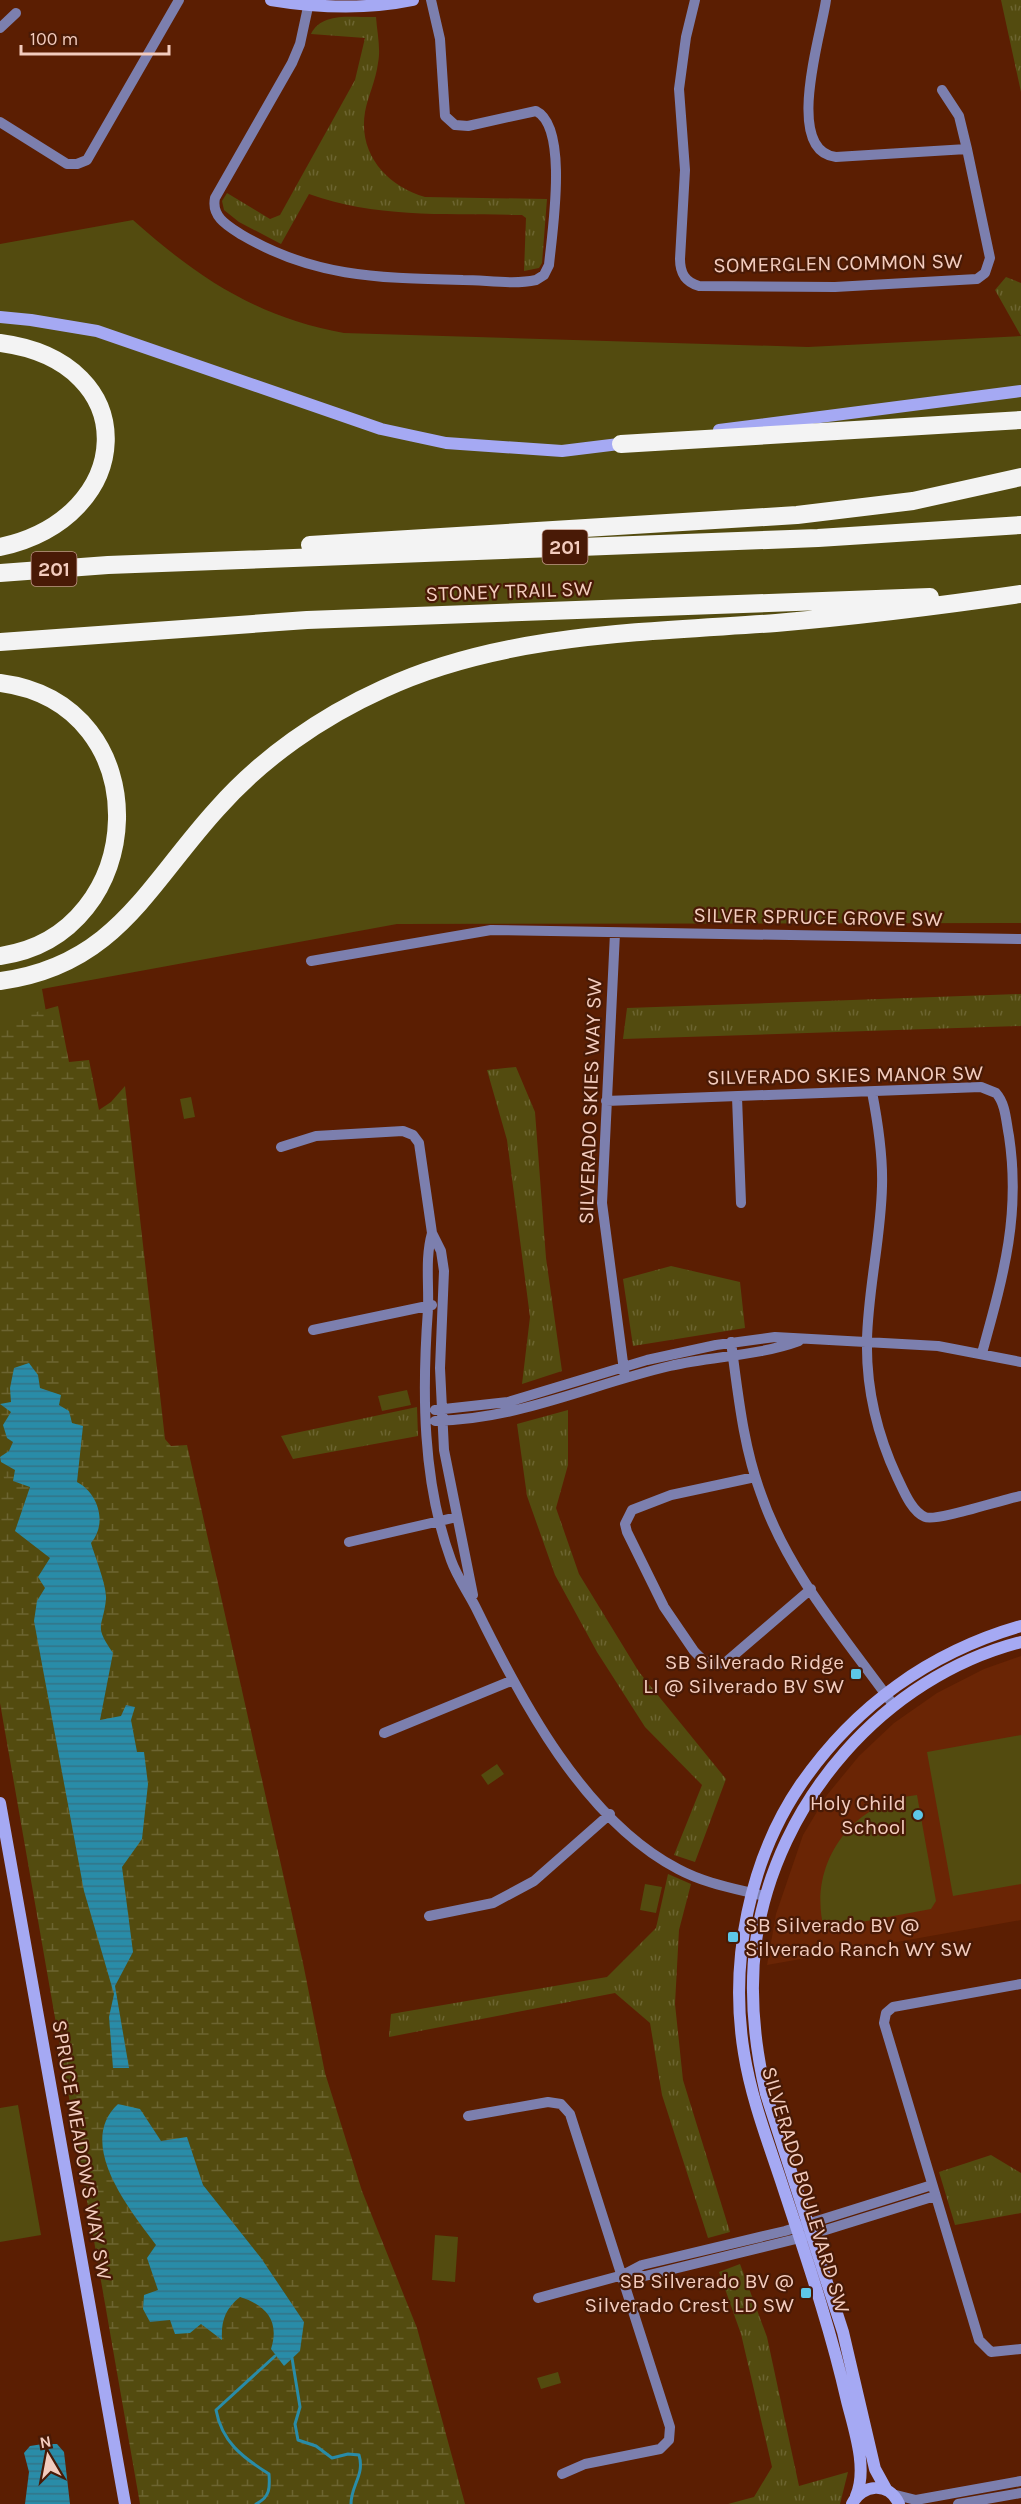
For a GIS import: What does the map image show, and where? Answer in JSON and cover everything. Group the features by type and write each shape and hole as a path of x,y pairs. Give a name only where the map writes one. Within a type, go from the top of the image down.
{"highway":[{"path":"0,343 43,352 61,361 78,375 99,406 105,428 106,447 99,477 67,518 30,538 0,548"},
{"path":"621,444 1021,420"},
{"path":"108,564 335,542 797,515 912,501 1021,477"},
{"name":"STONEY TRAIL SW","path":"0,573 108,564 818,538 1021,525"},
{"path":"0,981 49,971 104,940 151,891 216,809 254,772 326,719 357,701 414,675 485,654 521,647 637,633 858,616 1021,594"},
{"name":"STONEY TRAIL SW","path":"0,642 307,620 1021,594"},
{"path":"0,683 32,691 51,700 83,723 104,754 111,772 118,819 112,859 93,894 78,915 47,939 26,949 0,956"}],"street":[{"path":"0,122 67,164 77,164 87,160 179,0"},
{"path":"271,0 308,7 358,8 413,0"},
{"path":"308,7 300,44 292,63 215,198 215,209 220,219 275,253 316,268 343,274 399,279 536,280 544,275 549,265 555,169 549,124 542,114 536,111 468,126 450,122 443,108 440,39 431,0"},
{"name":"SOMERGLEN COMMON SW","path":"695,0 686,37 679,89 685,170 680,268 684,276 693,284 835,287 977,279 985,273 990,258 967,149"},
{"path":"826,0 808,92 813,137 818,151 836,158 967,149 959,116 942,90"},
{"path":"0,28 16,13"},
{"path":"0,317 97,332 381,429 446,443 562,451 1021,391"},
{"name":"SILVER SPRUCE GROVE SW","path":"311,961 491,930 1021,939"},
{"name":"SILVERADO SKIES WAY SW","path":"615,933 603,1203 625,1372"},
{"name":"SILVERADO SKIES MANOR SW","path":"606,1101 981,1087 992,1090 1001,1098 1012,1159 1014,1216 1004,1278 982,1353"},
{"path":"872,1092 879,1133 882,1189 867,1340 872,1401 882,1440 902,1487 919,1514 926,1518 940,1519 968,1508 1021,1496"},
{"path":"737,1097 741,1203"},
{"path":"281,1147 322,1135 403,1131 412,1135 421,1149 432,1233 441,1251 444,1302 441,1410 444,1450 475,1607"},
{"path":"432,1233 426,1252 428,1306 424,1366 425,1416 431,1474 451,1561 511,1681 561,1758 610,1814 647,1849 678,1869 713,1883 766,1896"},
{"path":"313,1330 444,1302"},
{"path":"425,1416 441,1410 472,1408 529,1397 775,1337 867,1340 938,1346 1021,1362"},
{"path":"732,1348 744,1427 755,1477 778,1536 894,1706"},
{"path":"425,1416 442,1421 520,1411 625,1372"},
{"path":"755,1477 682,1492 632,1509 625,1524 649,1579 694,1651 702,1660 713,1664 726,1662 812,1589"},
{"path":"349,1542 457,1517"},
{"name":"SILVERADO BOULEVARD SW","path":"854,2500 861,2472 850,2411 827,2323 754,2099 742,2042 739,1982 745,1927 765,1851 798,1788 837,1737 885,1693 915,1672 960,1648 1021,1626"},
{"name":"SILVERADO BOULEVARD SW","path":"892,2496 875,2469 852,2366 811,2229 766,2094 756,2043 752,1993 754,1965 766,1896 783,1848 824,1778 849,1747 894,1706 955,1668 1021,1642"},
{"path":"384,1734 511,1681"},
{"name":"SPRUCE MEADOWS WAY SW","path":"0,1803 125,2504"},
{"path":"429,1916 493,1903 534,1881 610,1814"},
{"path":"1021,1984 893,2007 886,2013 884,2023 933,2191 982,2346 997,2353 1021,2349"},
{"path":"468,2116 548,2102 556,2102 567,2108 656,2378 671,2436 660,2449 585,2464 562,2474"},
{"path":"538,2298 623,2275 642,2265 798,2233 933,2191"},
{"path":"854,2500 870,2488 892,2496 916,2500 1021,2481"},
{"path":"958,2504 1021,2493"}],"shaded area":[{"name":"Holy Child School","path":"1021,1656 1021,1920 767,1965 776,1914 803,1835 827,1795 859,1756 894,1723 937,1693 984,1669"}],"green space":[{"path":"1001,0 1021,0 1021,92"},
{"path":"376,17 379,58 365,112 364,127 366,141 378,166 399,185 425,197 547,199 542,263 539,268 524,271 526,218 522,215 388,211 361,208 309,194 281,244 239,222 224,210 222,201 227,193 270,219 280,215 355,80 365,38 311,34 316,27 331,19"},
{"path":"133,220 205,277 256,306 283,317 344,333 808,347 1021,336 1021,923 397,924 42,989 127,1471 0,1494 0,244"},
{"path":"1006,277 1021,283 1021,336 995,290"},
{"path":"1021,994 1021,1026 623,1039 627,1008"},
{"path":"58,1006 69,1062 89,1060 99,1110 111,1102 125,1086 165,1439 171,1446 187,1445 303,1963 325,2073 362,2191 417,2328 465,2504 140,2504 0,1703 0,1489 5,1485 0,1453 0,1022"},
{"path":"516,1067 535,1112 546,1258 562,1371 522,1384 530,1317 507,1140 487,1070"},
{"path":"191,1097 195,1117 184,1119 180,1099"},
{"path":"671,1266 740,1282 745,1328 633,1346 623,1279"},
{"path":"407,1390 411,1405 382,1411 378,1396"},
{"path":"417,1407 418,1436 293,1459 281,1436"},
{"path":"568,1410 568,1465 556,1508 579,1574 639,1672 726,1779 695,1862 674,1855 702,1785 645,1727 597,1652 555,1575 527,1496 517,1424"},
{"path":"1021,1735 1021,1884 953,1896 927,1752"},
{"path":"497,1764 504,1774 488,1785 481,1775"},
{"path":"917,1795 936,1901 931,1909 824,1929 820,1905 822,1882 829,1860 840,1840 855,1823 873,1810 894,1800"},
{"path":"668,1874 691,1884 679,1930 675,2004 683,2080 730,2232 708,2238 662,2095 650,2023 615,1993 389,2037 391,2014 607,1977 656,1928"},
{"path":"645,1884 662,1887 656,1913 640,1910"},
{"path":"18,2105 41,2235 0,2242 0,2108"},
{"path":"991,2155 1021,2173 1021,2213 955,2225 939,2172"},
{"path":"435,2235 458,2237 455,2282 432,2280"},
{"path":"740,2264 767,2337 799,2486 848,2472 840,2504 728,2504 754,2497 772,2467 741,2334 719,2272"},
{"path":"558,2372 561,2383 541,2389 537,2378"}],"water":[{"path":"29,1363 38,1375 40,1388 61,1395 59,1405 69,1411 72,1423 83,1426 77,1482 90,1493 100,1518 99,1527 91,1543 106,1593 101,1631 113,1653 100,1720 121,1716 126,1705 135,1707 131,1720 137,1752 144,1752 148,1784 142,1839 122,1867 133,1952 115,1986 129,2068 113,2068 109,2017 114,1994 84,1891 34,1621 37,1601 45,1588 38,1577 50,1558 15,1531 30,1487 13,1481 15,1470 1,1462 0,1457 9,1451 13,1442 7,1438 3,1425 11,1412 0,1404 11,1402 10,1388 14,1368"},
{"path":"118,2104 140,2109 161,2141 187,2137 203,2185 261,2258 304,2322 300,2351 284,2366 271,2349 274,2330 269,2316 257,2305 240,2297 225,2316 222,2340 201,2324 190,2333 175,2334 170,2320 150,2322 143,2309 144,2295 158,2290 147,2258 156,2245 133,2214 112,2177 105,2157 102,2138 106,2120"},
{"path":"57,2444 64,2452 70,2504 25,2504 29,2472 24,2453 30,2446"}],"waterway":[{"path":"256,2504 268,2492 269,2474 242,2455 228,2440 216,2410 275,2356"},
{"path":"292,2358 300,2407 295,2424 298,2440 316,2446 332,2458 348,2454 359,2455 360,2468 351,2504"}],"place":[{"name":"SB Silverado Ridge LI @ Silverado BV SW","path":"856,1674"},
{"name":"Holy Child School","path":"918,1815"},
{"name":"SB Silverado BV @ Silverado Ranch WY SW","path":"733,1937"},
{"name":"SB Silverado BV @ Silverado Crest LD SW","path":"806,2293"}]}
